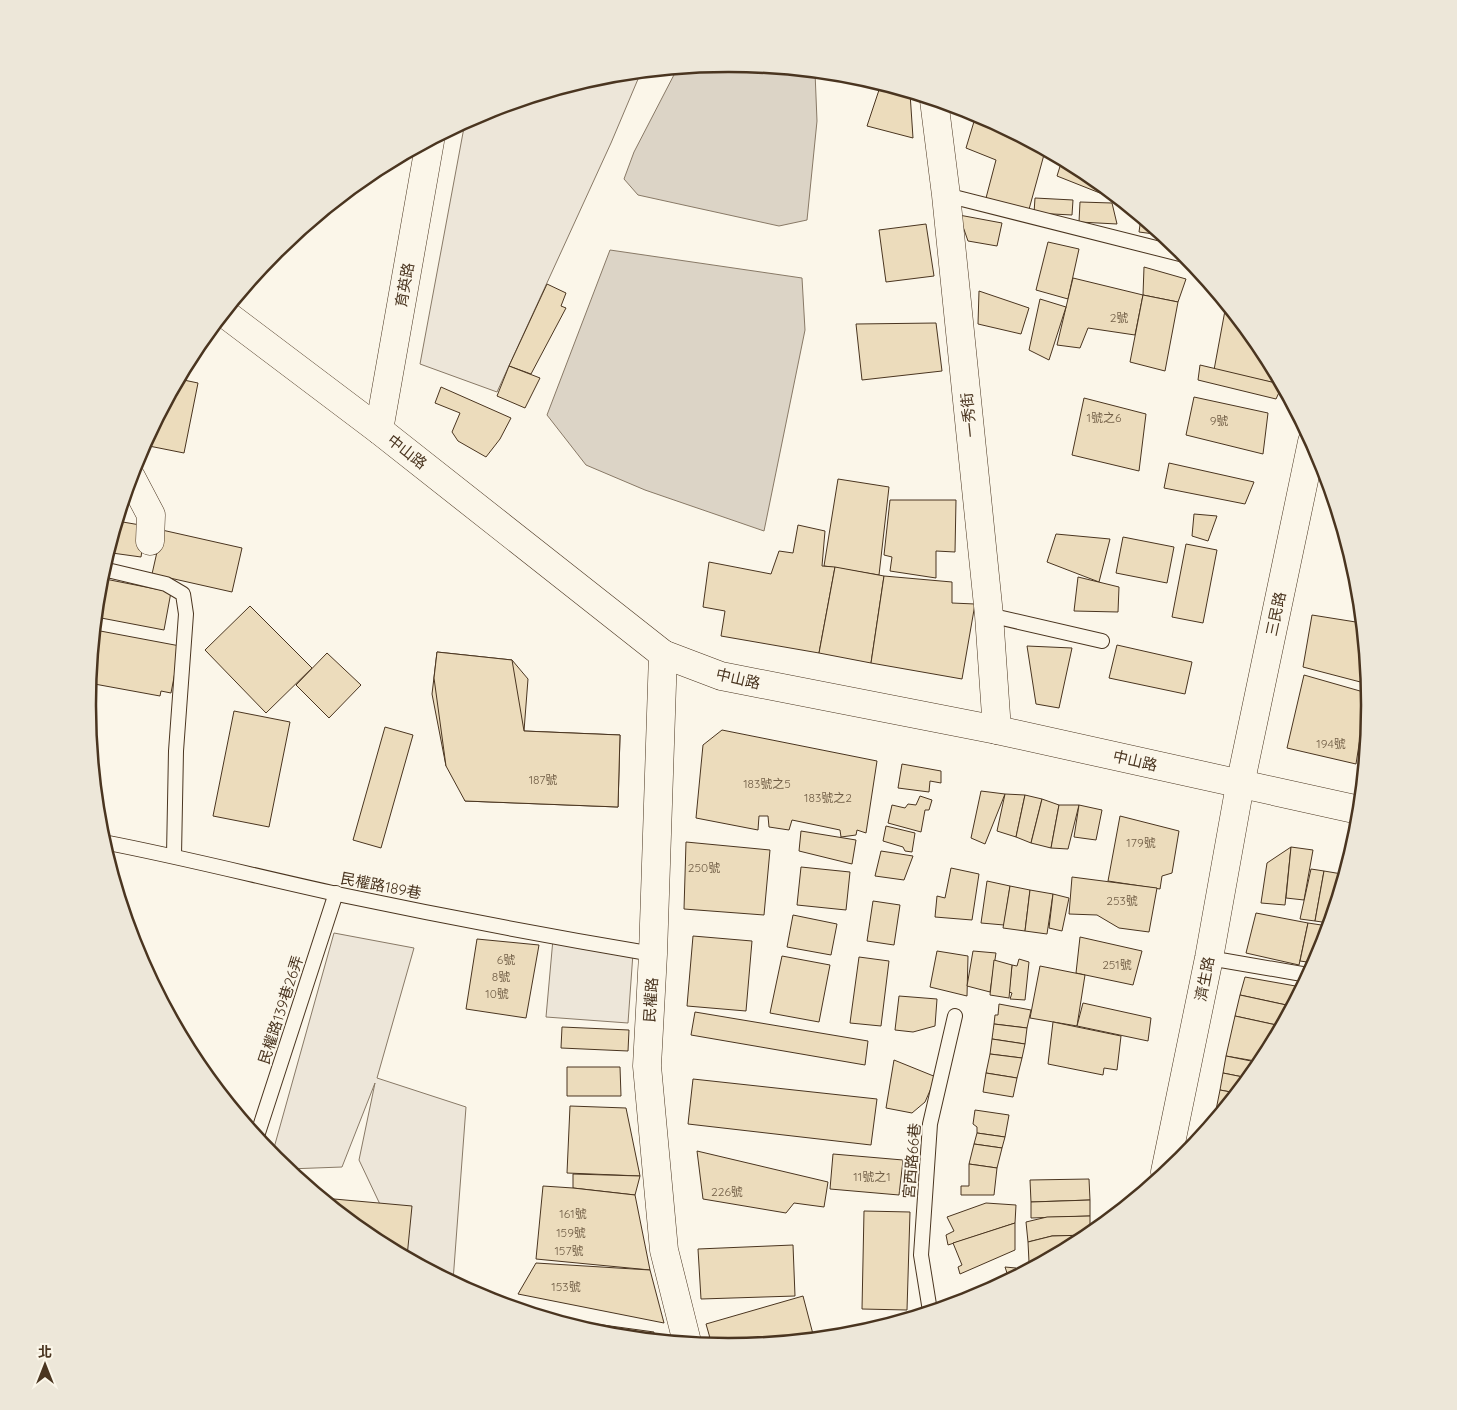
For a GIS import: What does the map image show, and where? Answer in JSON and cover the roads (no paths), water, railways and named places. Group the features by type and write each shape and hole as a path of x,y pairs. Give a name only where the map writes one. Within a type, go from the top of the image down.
{"street":[{"name":"一秀街","path":"935,107 946,196 989,615 997,730"},
{"name":"育英路","path":"379,430 429,148"},
{"name":"中山路","path":"229,317 379,430 663,654 722,676 997,730 1352,809"},
{"name":"三民路","path":"1240,785 1316,478"},
{"path":"136,486 151,515 150,541"},
{"name":"民權路","path":"663,654 654,954 646,1066 664,1250 685,1336"},
{"name":"濟生路","path":"1169,1159 1209,958 1240,785"}],"lane":[{"path":"946,196 1169,251"},
{"path":"111,572 166,584 183,594 186,614 176,751 174,856"},
{"path":"989,615 1102,641"},
{"name":"民權路189巷","path":"112,844 174,856 336,894 566,940 654,954"},
{"name":"民權路139巷26弄","path":"259,1129 336,894"},
{"path":"1209,958 1301,974"},
{"name":"宮西路66巷","path":"929,1305 921,1255 930,1124 955,1016"}]}
